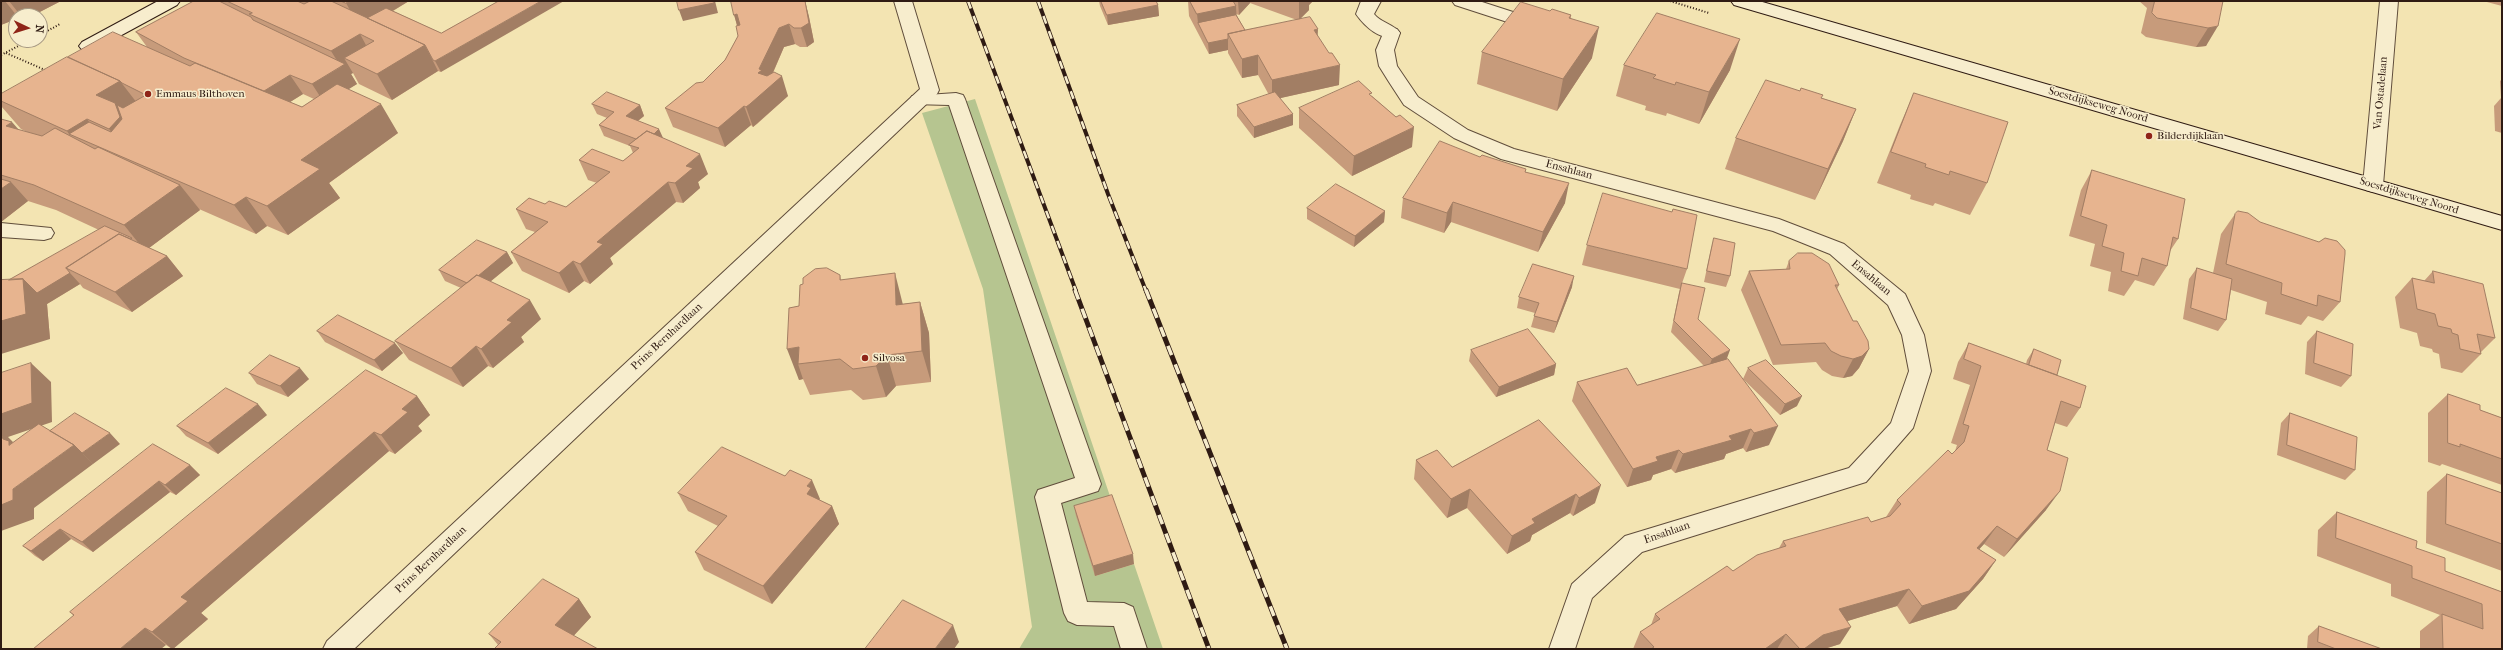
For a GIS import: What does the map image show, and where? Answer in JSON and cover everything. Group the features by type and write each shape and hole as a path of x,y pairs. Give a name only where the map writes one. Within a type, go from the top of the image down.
{"street":[{"path":"45,70 170,1"},
{"name":"Prins Bernhardlaan","path":"336,649 930,90 903,1"},
{"name":"Ensahlaan","path":"1372,1 1368,4 1365,14 1372,23 1391,33 1385,50 1388,66 1411,101 1428,114 1461,134 1508,154 1779,226 1837,249 1897,300 1912,335 1920,371 1901,428 1857,475 1634,544 1581,592 1562,649"},
{"path":"1461,1 1551,29"},
{"name":"Soestdijkseweg Noord","path":"1740,1 2502,223"},
{"name":"Van Ostadelaan","path":"2373,185 2389,1"},
{"path":"919,100 956,99 1089,484 1047,496 1077,613 1124,615 1134,649"},
{"path":"1,230 44,233"}],"path":[{"path":"1,55 15,48"},
{"path":"6,53 45,70"}],"green space":[{"path":"975,99 1113,505 1095,576 1134,564 1163,649 1019,649 1032,627 983,289 922,113"}],"building":[{"path":"194,1 219,1 251,17 253,20 345,64 312,84 290,75 264,91 184,58 136,32"},
{"path":"227,1 297,1 304,4 310,1 331,1 425,45 377,74 344,58 374,41 360,34 331,51 249,14 252,13"},
{"path":"499,1 541,1 435,61 425,45 367,18 386,8 441,33"},
{"path":"677,1 714,1 714,3 679,10"},
{"path":"731,1 805,1 809,23 801,28 794,28 789,24 779,28 759,69 762,70 758,73 767,76 774,72 782,76 750,104 746,107 744,106 718,128 665,108 696,83 703,82 725,60 738,36 736,26 740,25 737,14 734,15"},
{"path":"1101,1 1156,1 1158,5 1107,15"},
{"path":"1190,1 1233,1 1236,6 1197,14"},
{"path":"2155,1 2223,1 2218,26 2208,28 2157,18 2152,13"},
{"path":"1521,2 1550,11 1552,9 1571,15 1569,18 1599,27 1563,79 1482,52"},
{"path":"1657,13 1740,39 1709,92 1676,82 1675,85 1653,78 1656,75 1624,65"},
{"path":"1236,15 1245,30 1228,34 1228,39 1208,43 1198,23"},
{"path":"1310,17 1318,29 1314,30 1329,53 1332,53 1340,65 1272,80 1258,55 1242,59 1228,34"},
{"path":"113,32 190,66 195,63 302,107 337,84 381,104 301,160 320,169 267,206 246,197 234,205 69,134 89,122 111,132 122,119 117,105 123,108 146,95 68,57"},
{"path":"67,57 120,81 96,95 115,103 120,117 109,129 87,119 67,131 1,101 1,94"},
{"path":"1766,80 1800,91 1801,88 1823,95 1821,98 1856,109 1828,169 1736,138"},
{"path":"1359,81 1372,93 1369,94 1396,117 1400,115 1414,127 1354,156 1299,108"},
{"path":"607,92 640,105 626,116 659,129 654,134 647,131 636,139 599,125 614,112 592,104"},
{"path":"1275,92 1293,114 1254,127 1237,105"},
{"path":"1914,93 2008,122 1987,183 1950,171 1949,175 1925,167 1926,164 1891,152"},
{"path":"1,119 12,122 6,126 42,136 55,128 95,149 98,147 180,185 124,225 34,185 1,175"},
{"path":"647,131 700,154 686,166 693,168 675,183 668,182 597,242 603,244 580,264 573,261 559,273 511,252 548,222 516,209 529,198 545,204 549,201 566,207 610,172 579,160 592,149 623,161 639,148 629,145"},
{"path":"1440,141 1480,157 1482,155 1526,169 1525,172 1569,183 1543,232 1453,202 1447,213 1403,198"},
{"path":"2092,170 2185,199 2178,239 2173,237 2167,266 2142,258 2138,276 2121,271 2124,253 2102,246 2107,225 2081,216"},
{"path":"1,179 11,182 1,189"},
{"path":"1336,184 1385,211 1355,236 1307,208"},
{"path":"1603,193 1672,212 1673,209 1697,215 1687,269 1587,245"},
{"path":"2238,211 2248,213 2260,222 2319,242 2325,238 2337,241 2345,250 2340,302 2318,295 2317,306 2281,294 2282,283 2226,264 2235,214"},
{"path":"105,226 132,238 131,239 119,234 66,268 70,273 37,293 23,279 9,280"},
{"path":"119,234 167,256 115,292 66,268"},
{"path":"1714,238 1735,243 1730,276 1707,271"},
{"path":"477,240 507,252 478,276 477,275 467,283 439,270"},
{"path":"1798,253 1812,253 1829,264 1839,285 1835,285 1853,321 1857,321 1868,341 1869,349 1862,356 1853,359 1841,356 1831,351 1825,343 1781,345 1749,271 1790,269 1789,261"},
{"path":"1533,264 1574,276 1557,322 1534,316 1539,303 1519,297"},
{"path":"827,268 840,275 840,280 895,273 896,305 920,302 922,351 887,355 876,366 853,369 840,359 798,364 799,347 787,349 789,308 799,306 800,285 803,284 803,278 815,269"},
{"path":"2197,268 2232,279 2226,320 2191,308"},
{"path":"2433,271 2483,284 2495,338 2477,334 2481,354 2460,349 2458,335 2452,333 2451,329 2438,326 2435,314 2417,309 2412,278 2434,283"},
{"path":"477,275 530,300 507,320 512,322 481,349 476,346 451,368 395,341"},
{"path":"23,279 26,314 1,321 1,280"},
{"path":"1682,283 1705,288 1698,319 1730,350 1712,359 1674,321"},
{"path":"338,315 395,343 374,360 317,331"},
{"path":"1528,329 1556,364 1499,387 1471,350"},
{"path":"2317,331 2353,344 2351,376 2314,363"},
{"path":"1969,343 2086,386 2080,408 2061,401 2047,450 2068,458 2060,491 2017,539 1997,526 1977,548 1996,560 1969,591 1922,606 1909,589 1839,609 1851,627 1823,635 1804,649 1800,649 1786,634 1765,649 1651,649 1654,647 1640,632 1660,619 1655,614 1727,566 1733,571 1757,555 1786,546 1783,541 1868,517 1871,522 1890,516 1901,504 1897,500 1948,450 1952,454 1964,442 1969,426 1963,424 1981,366 1964,359"},
{"path":"2034,349 2061,360 2057,375 2029,365"},
{"path":"270,355 300,368 280,386 249,373"},
{"path":"1728,359 1778,426 1754,433 1751,429 1729,436 1732,440 1683,454 1679,450 1656,457 1658,461 1633,469 1577,382 1627,368 1637,385"},
{"path":"1766,360 1802,396 1785,404 1748,368"},
{"path":"31,363 32,403 1,414 1,373"},
{"path":"366,370 417,396 402,409 408,412 381,435 374,432 181,597 188,601 152,632 145,628 120,649 33,649 74,615 70,612"},
{"path":"226,388 258,404 208,443 177,426"},
{"path":"2448,394 2480,405 2480,410 2502,418 2502,459 2460,444 2460,447 2448,443"},
{"path":"75,413 110,433 82,453 74,445 50,431"},
{"path":"2290,413 2357,437 2355,470 2287,445"},
{"path":"1539,420 1601,485 1579,498 1576,494 1532,519 1535,523 1512,536 1470,489 1451,499 1416,460 1437,450 1452,467"},
{"path":"39,424 74,445 13,489 13,500 1,505 1,432 3,439 9,441 9,445"},
{"path":"153,444 190,465 165,485 159,481 82,542 60,529 31,551 23,546"},
{"path":"722,447 785,476 790,470 812,480 807,486 811,488 807,494 832,506 763,586 695,552 727,516 678,493"},
{"path":"2447,474 2502,493 2502,544 2446,524"},
{"path":"1112,495 1133,554 1093,566 1074,506"},
{"path":"2337,512 2417,541 2416,548 2445,558 2445,571 2502,592 2502,649 2443,649 2442,614 2483,629 2482,604 2412,578 2412,566 2336,538"},
{"path":"543,579 579,599 555,625 598,649 494,649 501,642 489,634"},
{"path":"903,600 953,625 935,649 865,649"},
{"path":"2319,626 2382,649 2336,649 2318,642"}],"railway":[{"path":"968,1 1076,291"},
{"path":"1038,1 1108,194 1146,291"},
{"path":"1075,290 1209,649"},
{"path":"1146,290 1287,649"}],"place":[{"name":"Emmaus Bilthoven","path":"148,94"},
{"name":"Bilderdijklaan","path":"2149,136"},
{"name":"Silvosa","path":"865,358"}]}
